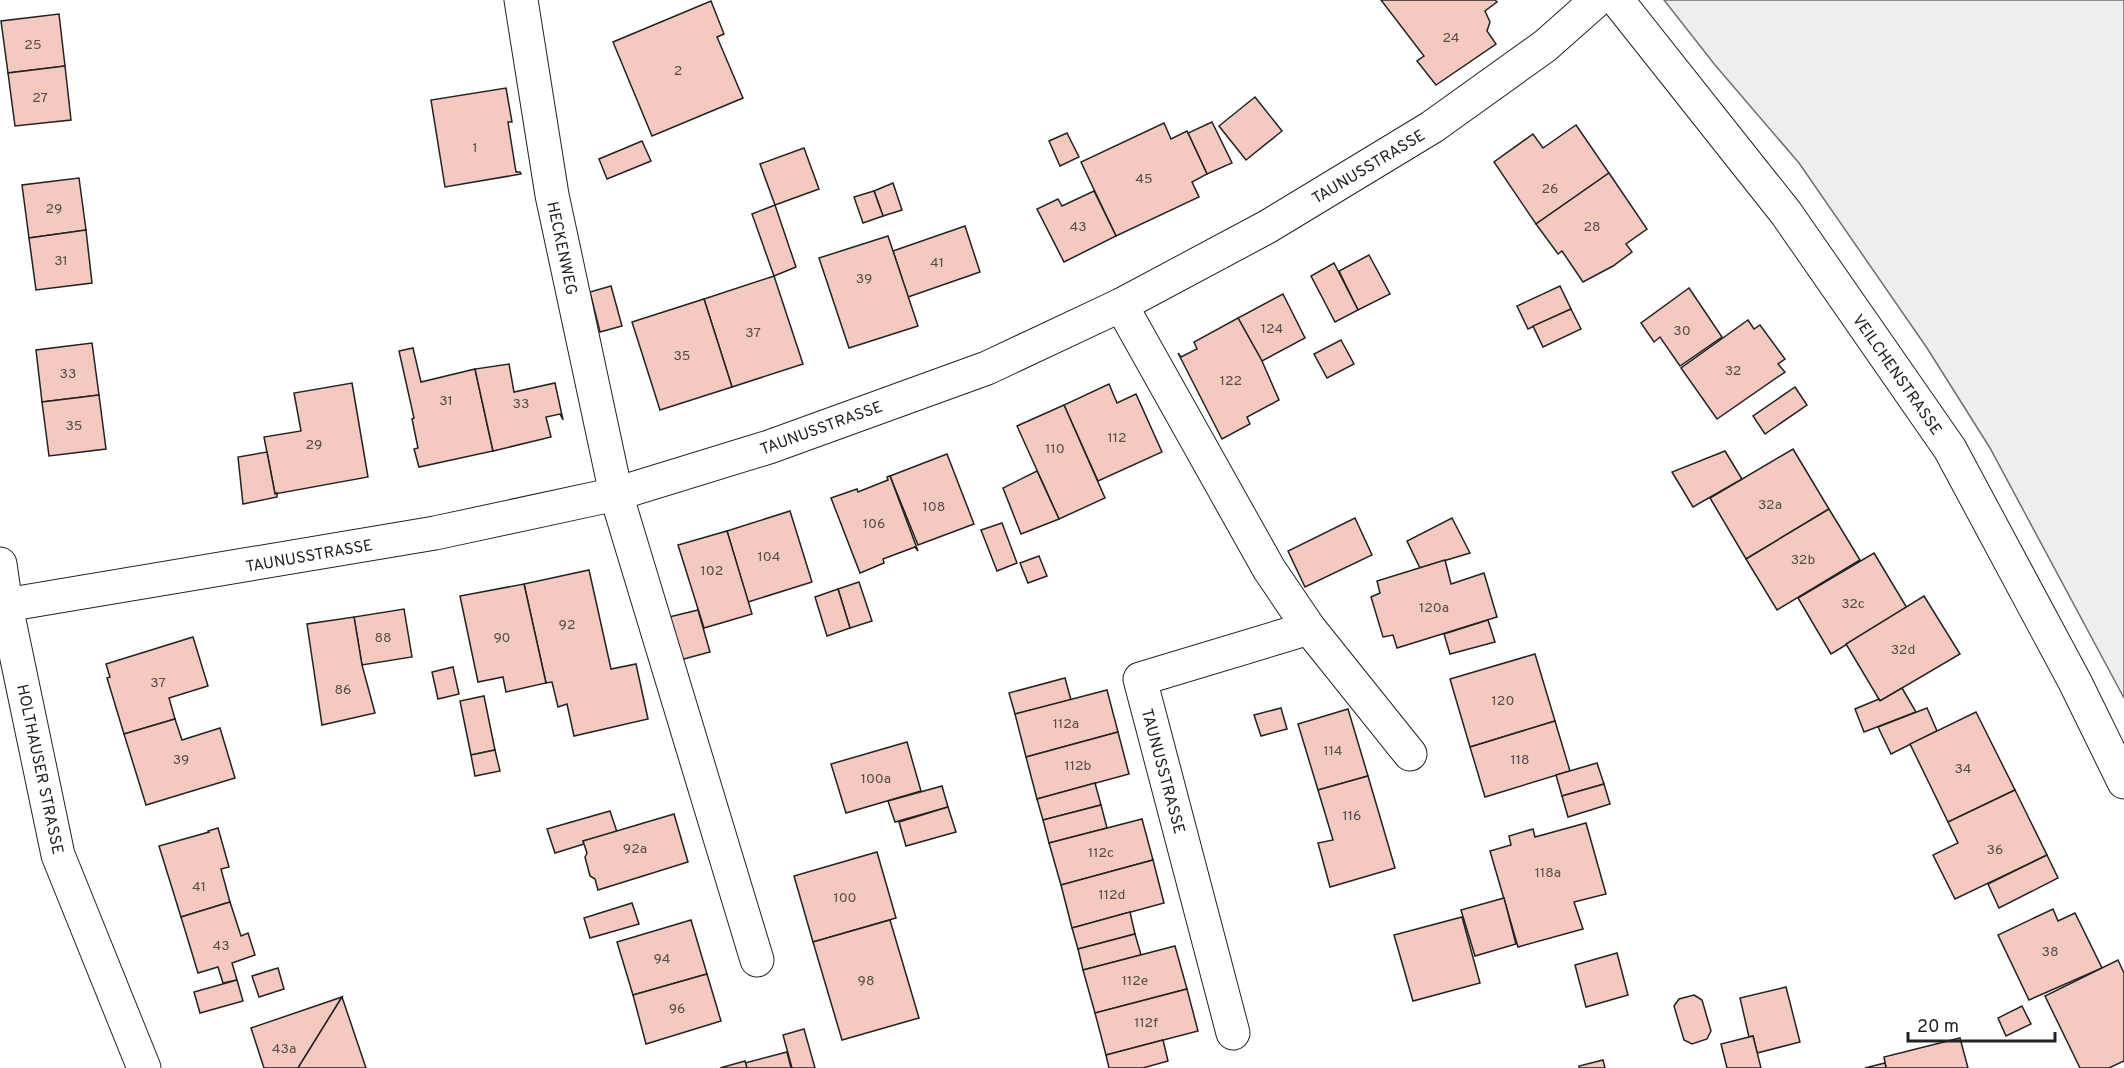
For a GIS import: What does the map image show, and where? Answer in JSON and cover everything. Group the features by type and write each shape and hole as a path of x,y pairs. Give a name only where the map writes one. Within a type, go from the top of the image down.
{"street":[{"name":"HECKENWEG","path":"521,0 552,195 616,494"},
{"name":"TAUNUSSTRASSE","path":"3,606 435,534 616,494 769,447 976,372 1121,305 1267,227 1432,127 1545,46 1597,0"},
{"name":"VEILCHENSTRASSE","path":"1617,0 1786,213 1950,449 2075,682 2124,782"},
{"path":"1121,305 1269,569 1309,628 1410,754"},
{"path":"616,494 757,960"},
{"name":"HOLTHAUSER STRASSE","path":"0,564 3,606 57,855 144,1068"},
{"name":"TAUNUSSTRASSE","path":"1233,1033 1140,679 1309,628"}],"shaded area":[{"path":"1664,0 2124,0 2124,698 1990,448 1927,348 1799,163 1715,65"}],"building":[{"path":"1381,0 1495,0 1497,2 1485,11 1490,22 1487,31 1496,44 1436,85 1417,61 1424,56"},
{"path":"711,1 724,34 717,37 743,98 652,136 613,42"},
{"path":"59,14 65,66 8,73 1,21"},
{"path":"65,66 71,120 15,126 8,73"},
{"path":"506,88 512,122 508,122 516,172 521,174 445,187 431,100"},
{"path":"1255,97 1282,131 1246,160 1219,126"},
{"path":"1212,122 1232,163 1207,174 1188,133"},
{"path":"1164,123 1171,139 1187,131 1207,174 1192,182 1199,197 1116,236 1081,162"},
{"path":"1576,125 1609,173 1536,224 1494,162 1533,134 1543,148"},
{"path":"1067,133 1079,157 1060,166 1049,141"},
{"path":"642,141 651,161 607,179 599,159"},
{"path":"804,148 819,189 775,205 760,164"},
{"path":"1609,173 1647,229 1626,244 1632,252 1613,266 1583,282 1562,251 1558,254 1536,224"},
{"path":"79,178 86,230 29,238 22,185"},
{"path":"893,183 902,210 883,216 874,191"},
{"path":"874,191 883,216 863,223 854,197"},
{"path":"1094,191 1116,236 1064,262 1037,209 1058,199 1062,206"},
{"path":"775,205 796,267 774,276 752,214"},
{"path":"965,226 980,272 908,297 893,251"},
{"path":"86,230 92,283 36,290 29,238"},
{"path":"888,236 918,326 849,348 819,258"},
{"path":"1369,255 1390,294 1358,310 1339,271"},
{"path":"1334,263 1358,310 1335,322 1311,276"},
{"path":"774,276 803,364 732,387 704,299"},
{"path":"611,286 622,326 600,332 590,292"},
{"path":"1560,286 1571,309 1528,329 1517,306"},
{"path":"1689,288 1722,337 1680,366 1660,337 1654,342 1641,323"},
{"path":"1283,294 1305,338 1262,361 1238,318"},
{"path":"704,299 732,387 660,410 632,322"},
{"path":"1571,309 1581,329 1543,347 1533,326"},
{"path":"1238,318 1262,361 1279,400 1247,417 1250,424 1222,439 1178,353 1181,357 1197,349 1194,342"},
{"path":"1748,320 1754,329 1760,325 1785,359 1778,364 1785,372 1717,419 1681,368"},
{"path":"1341,340 1354,364 1327,378 1314,354"},
{"path":"92,343 99,395 42,402 36,350"},
{"path":"413,348 421,382 475,369 493,451 419,467 414,449 418,448 412,419 414,418 399,351"},
{"path":"509,364 514,392 555,383 563,420 560,414 546,417 551,437 493,451 475,369"},
{"path":"352,383 368,477 275,494 264,437 301,431 294,393"},
{"path":"1109,384 1117,403 1136,394 1162,452 1098,481 1064,405"},
{"path":"1795,387 1807,405 1765,434 1753,416"},
{"path":"99,395 106,449 49,456 42,402"},
{"path":"1064,405 1105,498 1059,519 1017,426"},
{"path":"1793,449 1829,509 1746,559 1710,498"},
{"path":"1725,451 1742,479 1693,507 1672,472"},
{"path":"267,452 277,497 243,504 238,457"},
{"path":"947,454 974,524 918,545 890,476"},
{"path":"1037,471 1059,519 1021,534 1003,488"},
{"path":"890,476 918,551 915,547 883,559 884,563 860,573 831,498 857,489 858,492 888,480 887,477"},
{"path":"1829,509 1860,560 1777,610 1746,559"},
{"path":"790,511 812,582 748,602 727,531"},
{"path":"1355,518 1372,555 1305,587 1288,551"},
{"path":"1452,518 1470,553 1420,568 1407,541"},
{"path":"1002,523 1017,563 997,571 981,530"},
{"path":"727,531 752,614 704,628 678,545"},
{"path":"1874,553 1907,608 1831,654 1798,598"},
{"path":"1039,556 1047,576 1028,583 1020,563"},
{"path":"1445,560 1451,584 1484,573 1497,617 1397,648 1393,635 1383,637 1371,597 1380,593 1377,581"},
{"path":"589,570 611,669 636,664 648,719 574,736 567,704 558,707 552,682 546,683 524,584"},
{"path":"859,582 872,621 850,628 838,589"},
{"path":"524,584 546,683 506,692 503,677 478,682 460,596"},
{"path":"838,589 850,628 827,636 815,597"},
{"path":"1924,596 1960,654 1880,701 1846,644"},
{"path":"404,609 412,657 362,665 354,617"},
{"path":"698,610 710,652 680,660 669,617"},
{"path":"354,617 362,665 375,713 322,725 307,624"},
{"path":"1488,620 1495,642 1450,654 1444,634"},
{"path":"193,637 208,686 169,698 175,719 124,734 107,678 110,677 106,664"},
{"path":"1535,654 1555,721 1470,747 1450,679"},
{"path":"453,667 459,694 438,699 432,672"},
{"path":"1065,678 1071,700 1015,714 1009,693"},
{"path":"1902,688 1916,712 1864,732 1855,709 1879,699 1880,701"},
{"path":"1107,690 1118,732 1026,757 1015,714"},
{"path":"484,696 495,750 471,755 460,701"},
{"path":"1281,708 1287,729 1261,736 1254,715"},
{"path":"1927,708 1937,731 1891,754 1878,727"},
{"path":"1348,709 1368,776 1318,790 1298,724"},
{"path":"1976,712 2015,790 1948,822 1910,744"},
{"path":"175,719 182,740 220,728 235,778 146,805 124,734"},
{"path":"1555,721 1570,771 1485,797 1470,747"},
{"path":"1118,732 1129,774 1037,799 1026,757"},
{"path":"907,742 921,791 846,813 831,764"},
{"path":"495,750 500,771 475,776 471,755"},
{"path":"1597,763 1604,784 1562,796 1556,775"},
{"path":"1368,776 1395,868 1330,887 1318,843 1333,840 1318,790"},
{"path":"1095,783 1101,805 1043,820 1037,799"},
{"path":"1604,784 1610,804 1568,817 1562,796"},
{"path":"942,786 948,807 895,822 888,801"},
{"path":"2015,790 2047,855 1955,899 1933,855 1958,843 1948,822"},
{"path":"1101,805 1107,828 1049,843 1043,820"},
{"path":"948,807 956,832 906,846 899,822"},
{"path":"610,811 617,832 583,841 584,844 555,853 547,829"},
{"path":"674,814 688,862 598,890 595,879 590,876 583,841"},
{"path":"1142,819 1153,860 1061,885 1049,843"},
{"path":"1586,823 1606,894 1574,902 1583,929 1518,947 1490,851 1511,845 1509,836 1533,829 1535,837"},
{"path":"218,828 229,867 221,869 230,902 181,917 159,846"},
{"path":"877,852 896,918 813,942 794,876"},
{"path":"2047,855 2058,878 1999,908 1988,884"},
{"path":"1153,860 1164,903 1072,928 1061,885"},
{"path":"1504,898 1516,944 1475,956 1461,910"},
{"path":"230,902 241,936 248,933 255,955 232,963 237,980 223,983 218,967 198,973 181,917"},
{"path":"632,903 639,924 590,938 584,918"},
{"path":"2053,909 2058,921 2075,913 2102,968 2029,1000 1998,935"},
{"path":"1130,912 1135,934 1078,949 1072,928"},
{"path":"1462,917 1480,983 1413,1001 1394,935"},
{"path":"691,920 707,974 633,995 617,942"},
{"path":"890,920 919,1018 842,1040 813,942"},
{"path":"1135,934 1141,955 1083,970 1078,949"},
{"path":"1175,946 1187,989 1095,1013 1083,970"},
{"path":"1617,953 1628,995 1586,1007 1575,965"},
{"path":"2118,960 2124,973 2124,1061 2109,1068 2080,1068 2045,996"},
{"path":"278,968 284,989 259,997 252,976"},
{"path":"707,974 721,1021 646,1044 633,995"},
{"path":"237,980 243,1001 200,1013 194,992"},
{"path":"1786,987 1800,1042 1757,1053 1753,1036 1749,1037 1740,998"},
{"path":"1187,989 1198,1031 1106,1055 1095,1013"},
{"path":"1694,995 1702,1000 1711,1031 1707,1039 1692,1044 1684,1040 1674,1006 1679,999"},
{"path":"342,997 298,1068 264,1068 251,1028"},
{"path":"342,997 366,1068 298,1068"},
{"path":"2022,1006 2031,1024 2006,1036 1998,1018"},
{"path":"804,1029 815,1068 792,1068 783,1035"},
{"path":"1753,1036 1761,1068 1727,1068 1721,1044"},
{"path":"1960,1038 1968,1068 1886,1068 1884,1057"},
{"path":"1163,1040 1168,1061 1143,1068 1109,1068 1106,1055"},
{"path":"787,1052 791,1068 747,1068 745,1063"},
{"path":"1603,1060 1605,1068 1579,1068 1579,1066"},
{"path":"745,1061 747,1068 720,1068"},
{"path":"1885,1063 1886,1068 1865,1068"}]}
